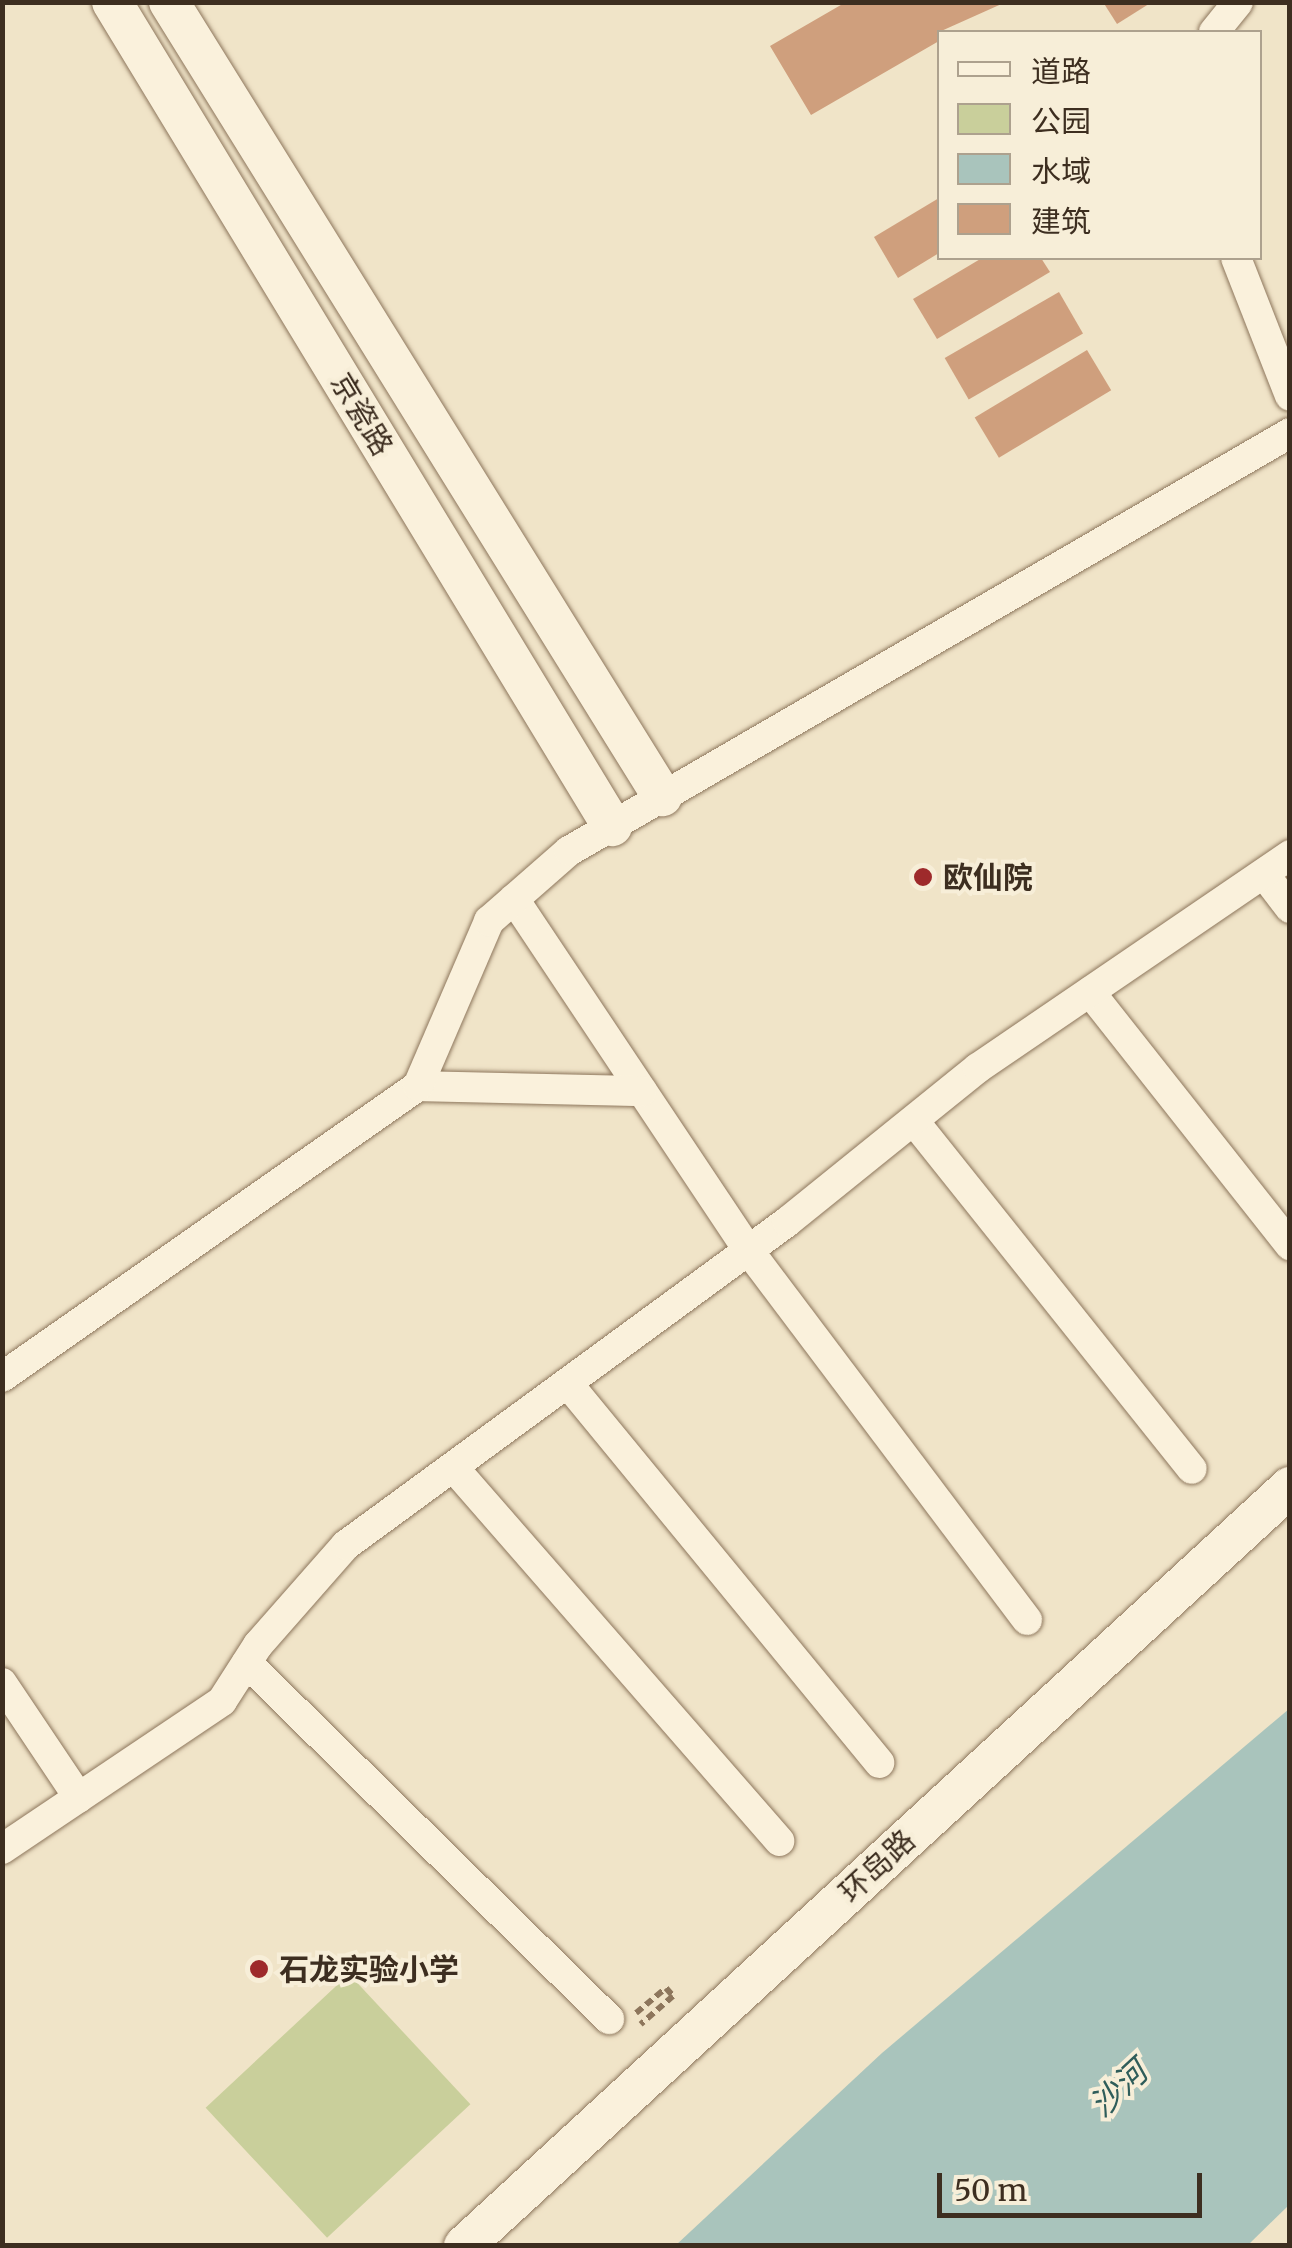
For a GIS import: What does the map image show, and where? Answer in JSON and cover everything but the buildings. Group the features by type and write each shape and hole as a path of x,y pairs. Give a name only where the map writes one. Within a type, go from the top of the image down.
{"street":[{"name":"京瓷路","path":"112,2 612,826"},
{"name":"京瓷路","path":"169,2 662,796"},
{"path":"1216,30 1238,2"},
{"path":"1237,260 1290,396"},
{"path":"2,1376 418,1086 489,921 612,826 1290,432"},
{"path":"2,1849 222,1702 247,1663 346,1546 749,1251 914,1121 1090,992 1290,854"},
{"path":"1264,874 1290,908"},
{"path":"514,899 749,1251 1026,1620"},
{"path":"1090,992 1290,1246"},
{"path":"418,1086 642,1091"},
{"path":"914,1121 1192,1469"},
{"path":"569,1385 878,1763"},
{"path":"454,1468 780,1842"},
{"name":"环岛路","path":"464,2246 1290,1488"},
{"path":"247,1663 609,2019"},
{"path":"2,1683 79,1798"}],"green space":[{"path":"349,1974 470,2104 327,2238 206,2108"}],"water":[{"name":"沙河","path":"1289,1709 1289,2205 1248,2245 676,2245 882,2053"}],"place":[{"name":"欧仙院","path":"923,877"},
{"name":"石龙实验小学","path":"259,1969"}]}
